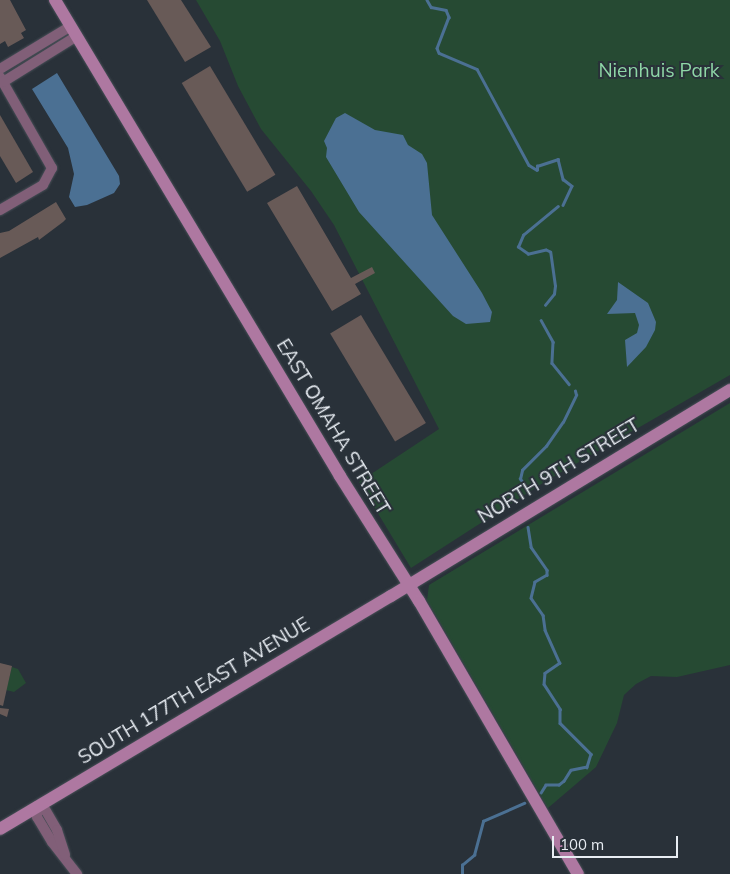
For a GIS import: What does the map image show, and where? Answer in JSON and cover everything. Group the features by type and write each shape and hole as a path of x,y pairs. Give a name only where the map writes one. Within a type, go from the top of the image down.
{"street":[{"name":"EAST OMAHA STREET","path":"55,0 408,585 578,874"},
{"path":"0,69 74,31"},
{"path":"0,210 43,185 52,170 48,156 2,79 74,31"},
{"name":"NORTH 9TH STREET","path":"408,585 730,390"},
{"name":"SOUTH 177TH EAST AVENUE","path":"0,828 408,585"},
{"path":"37,806 46,811 52,832 77,874"}],"green space":[{"name":"Nienhuis Park","path":"196,0 730,0 730,375 546,481 411,568 359,482 439,429 334,225 311,191 261,129 238,86 220,41"},
{"path":"730,403 730,665 677,677 651,676 636,684 624,695 617,723 596,767 548,808 427,600 429,585"},
{"path":"12,667 18,669 26,683 14,692 6,690"}],"water":[{"path":"57,73 119,176 120,184 114,193 87,205 75,207 69,197 74,174 68,148 32,89"},
{"path":"345,113 375,130 403,135 408,145 422,154 427,163 432,215 482,293 492,312 490,322 466,324 453,316 359,212 326,157 327,148 324,141 336,118"},
{"path":"618,282 648,303 656,322 655,330 646,347 627,367 625,340 637,333 639,325 635,313 607,314 617,300"}],"building":[{"path":"0,0 10,0 26,30 21,33 24,38 8,47 5,41 0,44"},
{"path":"147,0 181,0 211,47 185,62"},
{"path":"210,66 275,175 247,192 182,83"},
{"path":"0,115 33,172 16,183 0,156"},
{"path":"297,186 351,278 372,267 375,273 355,284 361,294 332,311 267,203"},
{"path":"56,202 66,219 63,222 39,240 38,237 0,258 0,233 9,231"},
{"path":"361,315 426,423 395,442 330,334"},
{"path":"0,663 12,666 3,706 0,705"},
{"path":"0,708 9,709 7,717 0,714"}],"waterway":[{"path":"427,0 431,7 446,10 449,17 437,48 439,53 477,69 529,165 537,170 537,166 558,159 563,179 572,186 563,205"},
{"path":"545,305 554,294 555,286 550,252 546,250 528,254 518,247 523,235 558,206"},
{"path":"541,320 553,342 552,363 569,384"},
{"path":"526,487 520,479 522,470 546,446 563,422 576,395 575,391"},
{"path":"528,527 531,547 547,570 547,575 535,582 531,598 543,615 545,630 560,663 545,673 544,684 560,709 560,723 591,754 587,767 571,770 559,785 546,785 541,793"},
{"path":"462,874 462,865 474,855 483,821 524,803"}]}
